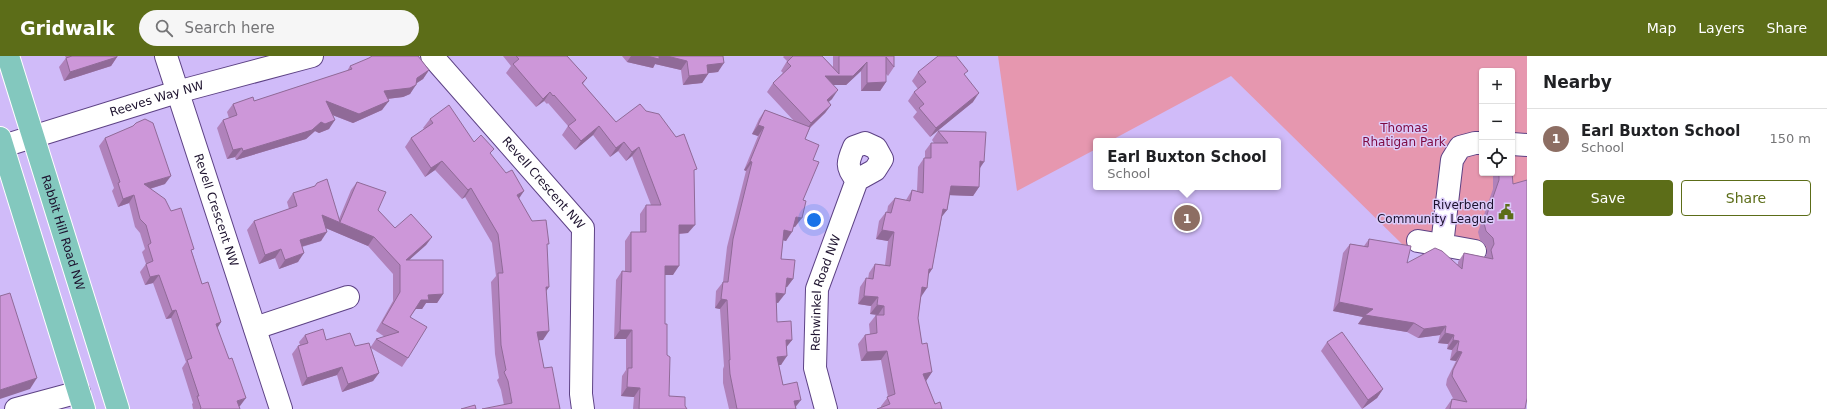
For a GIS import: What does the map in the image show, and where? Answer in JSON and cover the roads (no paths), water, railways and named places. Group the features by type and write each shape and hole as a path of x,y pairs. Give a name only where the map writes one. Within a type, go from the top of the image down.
{"main road":[{"name":"Rabbit Hill Road NW","path":"8,56 118,409"},
{"path":"1,144 82,400"}],"street":[{"name":"Revell Crescent NW","path":"166,56 281,409"},
{"name":"Reeves Way NW","path":"1,144 33,137 177,92 312,56"},
{"name":"Revell Crescent NW","path":"432,56 583,228 581,394 583,409"},
{"path":"1442,245 1452,160 1460,147 1479,143"},
{"path":"1515,144 1527,145"},
{"name":"Rehwinkel Road NW","path":"826,409 816,368 818,289 857,180"},
{"path":"1418,241 1475,251"},
{"path":"255,328 348,297"},
{"path":"16,409 82,400"}],"place":[{"name":"Riverbend Community League","path":"1506,212"},
{"name":"Earl Buxton School","path":"1187,218"}],"park label":[{"name":"Thomas Rhatigan Park","path":"1404,135"}]}
